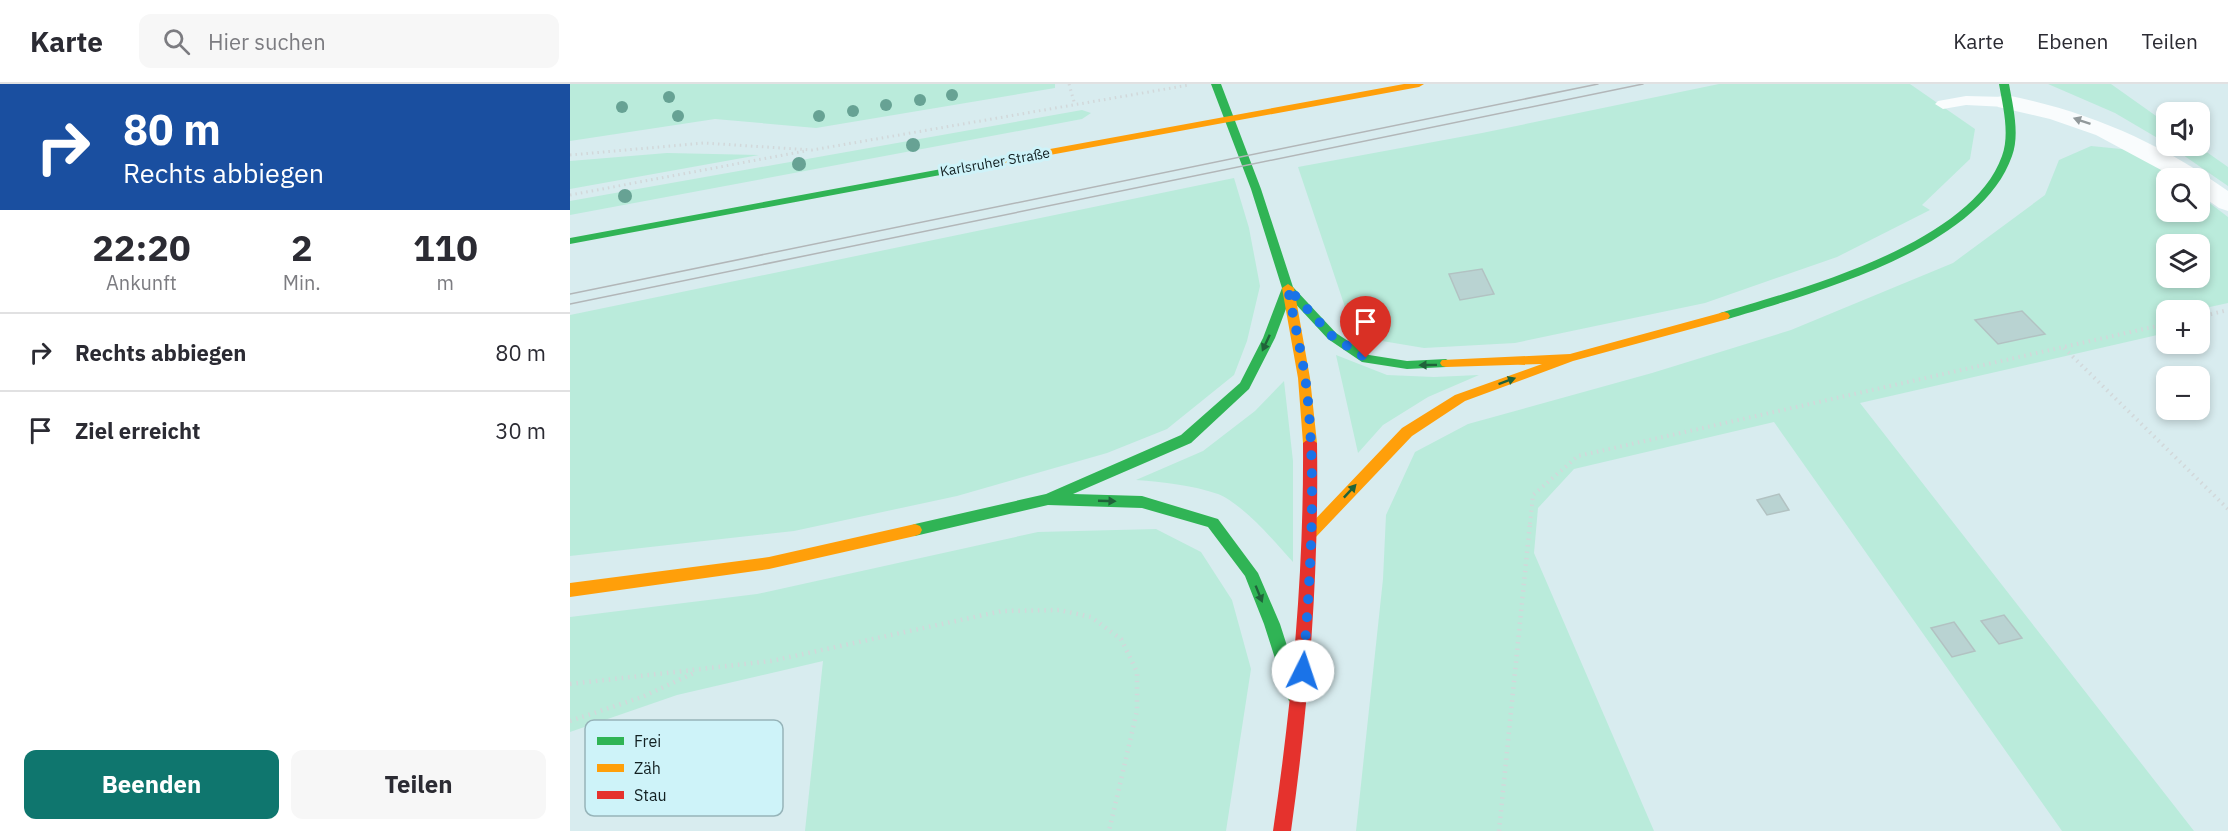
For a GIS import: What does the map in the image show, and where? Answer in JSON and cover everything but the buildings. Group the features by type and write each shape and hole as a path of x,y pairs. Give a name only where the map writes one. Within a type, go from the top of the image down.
{"main road":[{"path":"1216,84 1257,189 1288,288 1306,392 1311,464 1310,589 1300,712 1282,831"},
{"name":"Karlsruher Straße","path":"570,241 1419,84"},
{"path":"1310,534 1407,432 1460,398 1570,358 1691,327 1858,272 1919,243 1966,213 1992,188 2007,156 2011,128 2005,93 1989,86"},
{"path":"1288,288 1332,336 1366,358 1407,365 1570,358"},
{"path":"570,590 770,562 1048,499 1186,439 1245,386 1269,338 1288,288"},
{"path":"1048,499 1142,502 1214,523 1251,573 1272,624 1300,712"}],"street":[{"path":"2005,93 2136,143 2177,168"},
{"path":"2210,190 2228,203"}],"lane":[{"path":"1943,104 1957,100 1970,103 2005,93"}],"path":[{"path":"1069,84 1075,105"},
{"path":"570,195 812,150 1195,84"},
{"path":"570,155 649,146 704,143 812,150"},
{"path":"2210,314 2228,310"},
{"path":"1499,831 1533,495 1578,456 2156,326"},
{"path":"2063,347 2228,509"},
{"path":"570,684 771,661 1002,611 1059,610 1091,617 1121,639 1137,672 1137,711 1109,831"},
{"path":"570,721 642,697 698,671"}],"green space":[{"path":"570,84 1055,84 1055,88 816,128 715,119 570,141"},
{"path":"1719,84 1910,84 1975,129 1970,159 1922,205 1930,210 1837,257 1705,303 1515,343 1424,348 1376,340 1346,310 1298,167 1482,133"},
{"path":"2048,84 2111,84 2156,116 2156,137 2115,113"},
{"path":"1082,110 1091,113 1082,119 570,215 570,201"},
{"path":"2091,146 2131,150 2159,168 2156,168 2156,222 2210,222 2210,203 2228,217 2228,303 2210,307 2210,300 2156,300 2156,335 1860,403 2194,831 2062,831 1774,422 1574,469 1538,508 1534,553 1654,831 1356,831 1383,579 1386,515 1415,452 1468,424 1652,373 1791,330 1953,263 2045,195 2059,160"},
{"path":"667,153 759,155 570,189 570,161"},
{"path":"2210,154 2228,167 2228,186 2210,174 2210,168 2202,168 2184,156"},
{"path":"1234,178 1249,228 1260,286 1247,341 1234,375 1167,429 1107,453 957,496 794,531 570,556 570,315"},
{"path":"1336,355 1387,375 1434,377 1479,375 1428,397 1383,425 1358,453"},
{"path":"1284,381 1293,461 1293,562 1258,524 1228,499 1188,486 1136,480 1203,451 1255,411"},
{"path":"1156,529 1201,552 1232,600 1251,669 1226,831 805,831 823,661 677,695 605,720 585,720 585,727 570,732 570,617 757,594 1038,532"}],"tram line":[{"path":"570,294 1598,84"},
{"path":"570,304 1643,84"}],"traffic: fast":[{"path":"1216,84 1256,189 1288,288 1332,336 1366,359 1407,365 1446,363"},
{"path":"1724,316 1798,293 1885,260 1926,239 1962,215 1990,188 2007,157 2010,130 2004,84"},
{"path":"570,241 990,163"},
{"path":"915,530 1048,499 1186,439 1245,386 1269,338 1288,288"},
{"path":"1048,499 1142,502 1213,523 1251,573 1272,624 1295,696"}],"traffic: slow":[{"path":"990,163 1419,84"},
{"path":"1288,288 1304,378 1310,443"},
{"path":"1446,363 1570,358 1724,316"},
{"path":"1310,534 1407,432 1460,398 1570,358"},
{"path":"570,590 769,563 915,530"}],"traffic: jam":[{"path":"1282,831 1305,638 1310,540 1310,443"}],"route":[{"path":"1303,671 1310,589 1311,464 1306,392 1288,288 1332,336 1366,358"}]}
